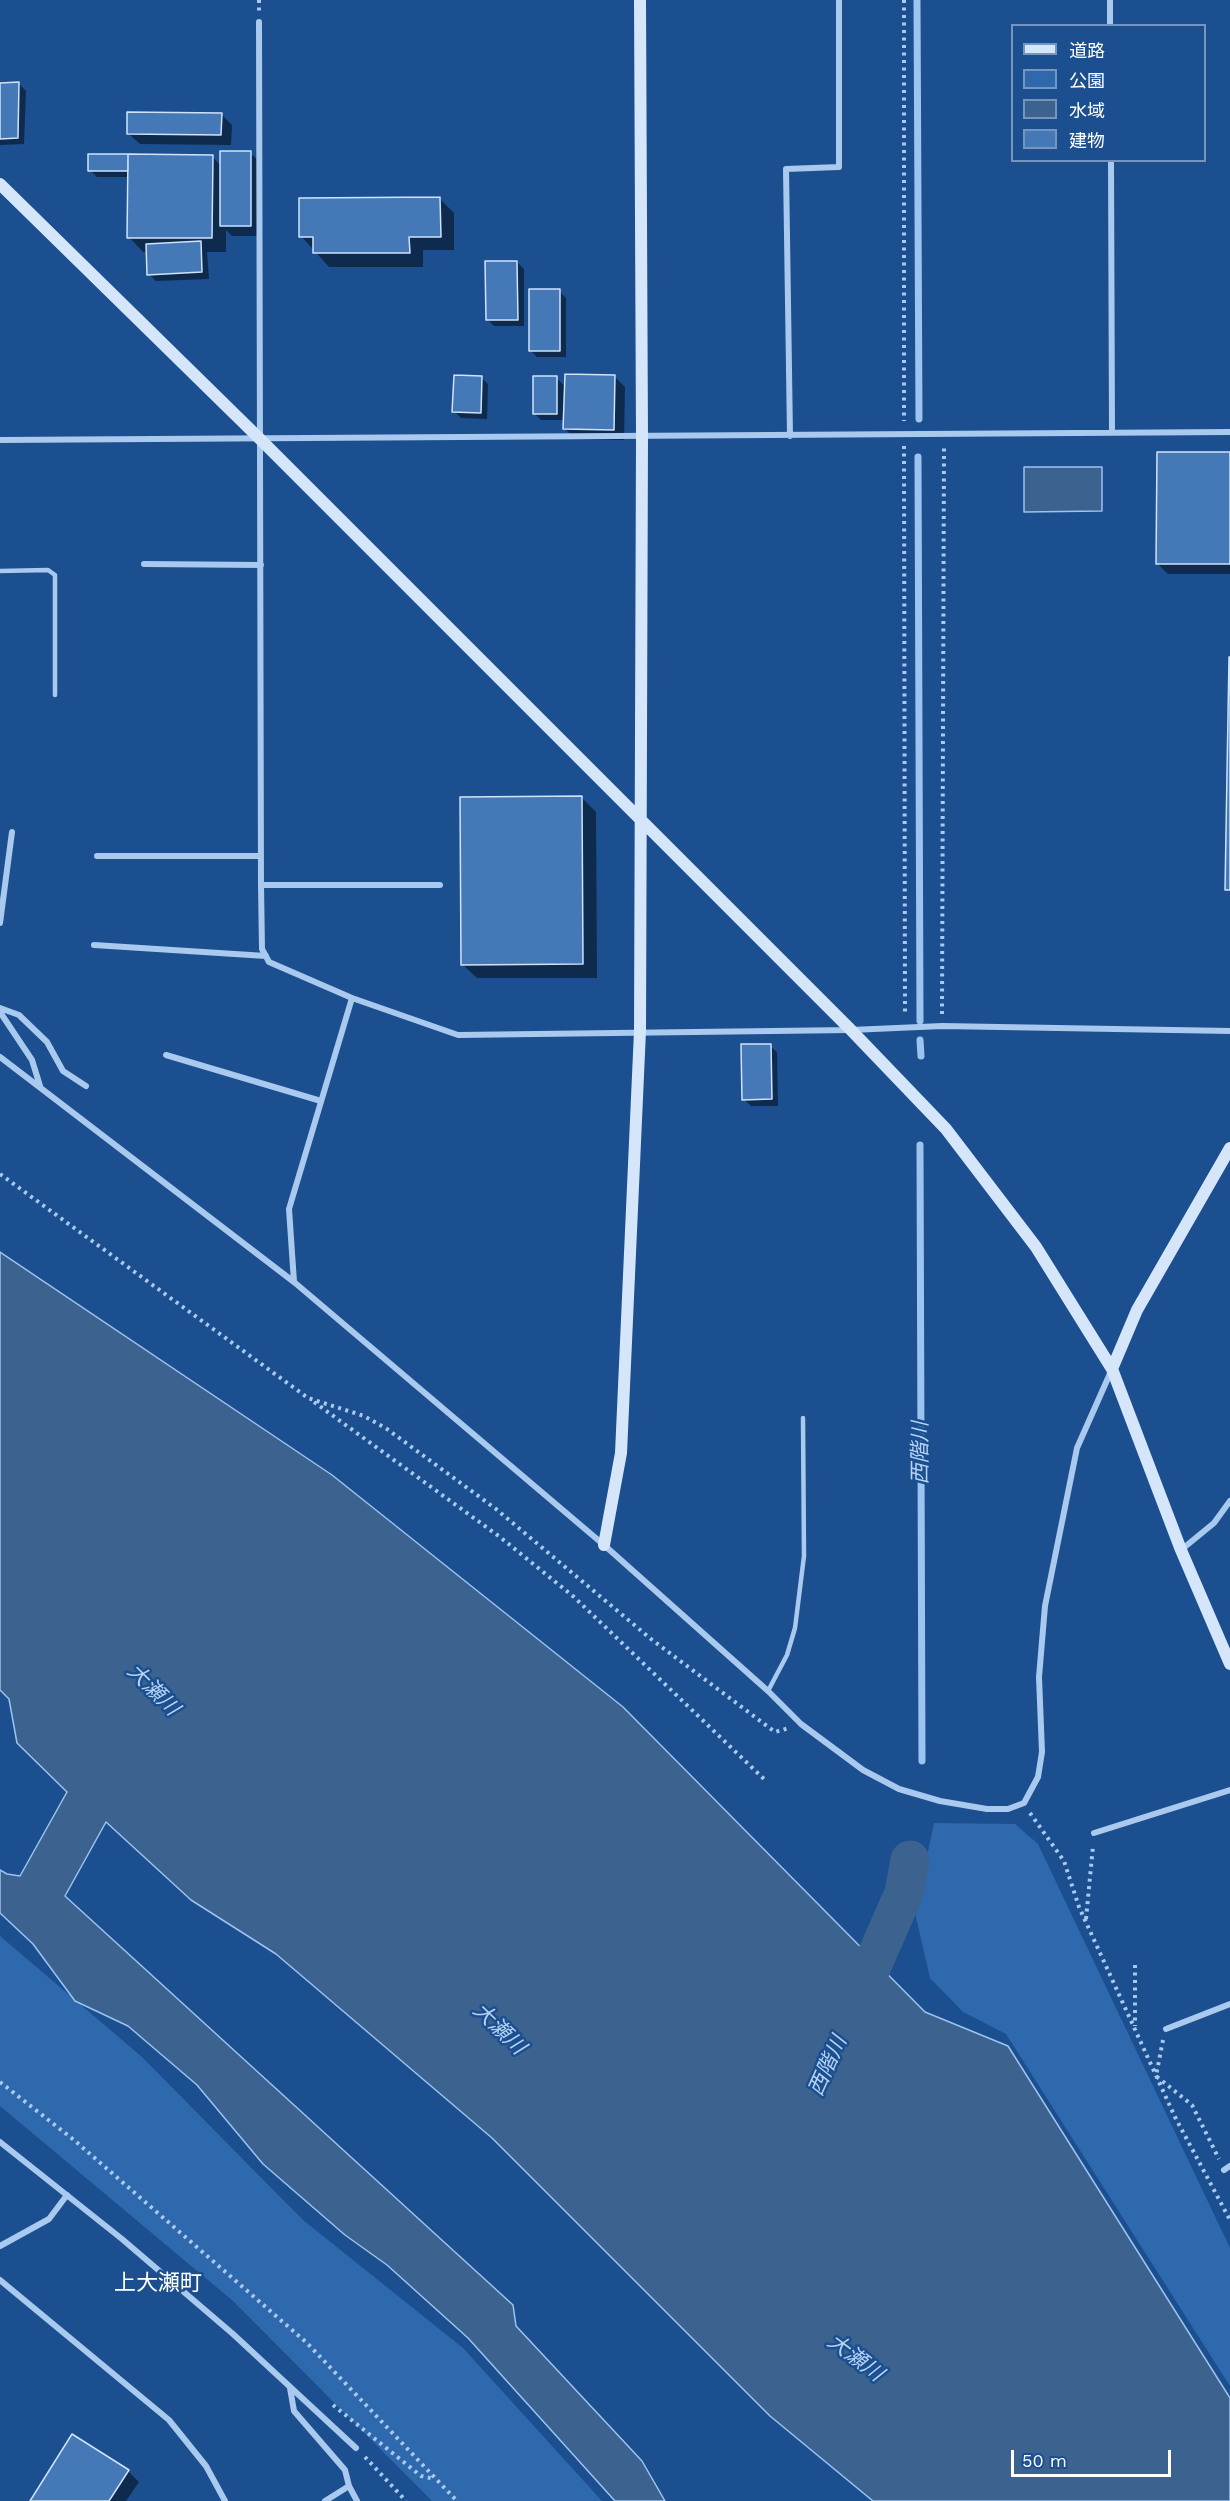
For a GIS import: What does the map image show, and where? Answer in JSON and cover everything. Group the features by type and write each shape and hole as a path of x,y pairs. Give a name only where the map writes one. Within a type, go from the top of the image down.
{"street":[{"path":"604,1545 621,1453 640,1031 642,437 640,0"},
{"path":"790,436 786,169 838,167 839,0"},
{"path":"1110,0 1110,24"},
{"path":"259,22 261,885 262,949 269,962 352,998 458,1035 851,1030 942,1026 1230,1030"},
{"path":"1111,162 1112,433"},
{"path":"0,184 261,440 851,1030 946,1129 1036,1247 1112,1369 1182,1550 1230,1664"},
{"path":"0,440 1230,432"},
{"path":"144,564 261,565"},
{"path":"0,922 12,832"},
{"path":"97,856 261,856"},
{"path":"261,885 440,885"},
{"path":"94,945 266,956"},
{"path":"294,1282 289,1209 352,998"},
{"path":"0,1010 20,1015 47,1042 63,1071 86,1086"},
{"path":"0,1010 33,1060 40,1087"},
{"path":"166,1055 321,1101"},
{"path":"0,1057 294,1282 604,1545 768,1691 801,1724 863,1770 900,1789 940,1801 987,1809 1008,1809 1024,1803 1038,1777 1041,1760 1039,1677 1045,1606 1077,1448 1137,1310 1230,1148"},
{"path":"1182,1550 1214,1523 1230,1501"},
{"path":"1094,1833 1230,1790"},
{"path":"1166,2029 1230,2004"},
{"path":"0,2142 122,2239 233,2334 356,2448"},
{"path":"0,2246 49,2218 67,2195"},
{"path":"0,2280 169,2420 206,2466 225,2501"},
{"path":"290,2387 294,2411 345,2470 349,2486 357,2501"},
{"path":"325,2501 349,2486"}],"lane":[{"path":"0,571 48,570 55,575 55,695"},
{"path":"768,1691 787,1655 795,1628 804,1556 803,1418"}],"path":[{"path":"904,0 905,1027"},
{"path":"942,1026 944,435"},
{"path":"0,1174 500,1537 574,1597 765,1780"},
{"path":"308,1398 364,1416 387,1429 496,1509 651,1639 775,1732 801,1724"},
{"path":"1024,1803 1064,1861 1086,1920 1156,2076 1175,2117 1230,2220"},
{"path":"1086,1920 1094,1833"},
{"path":"1135,1965 1135,2029"},
{"path":"1156,2076 1166,2029"},
{"path":"1156,2076 1192,2105 1227,2168"},
{"path":"0,2082 74,2140 307,2343 457,2501"},
{"path":"324,2398 421,2476 436,2479"},
{"path":"356,2448 406,2501"}],"green space":[{"path":"934,1823 1015,1824 1038,1844 1230,2248 1230,2386 1006,2034 963,2012 930,1978 915,1913"},
{"path":"0,1936 142,2057 303,2220 463,2348 602,2501 432,2501 233,2301 0,2106"}],"water":[{"path":"1024,467 1102,467 1102,511 1024,512"},
{"name":"大瀬川","path":"0,1252 332,1475 623,1707 925,2012 1008,2046 1230,2398 1230,2501 873,2501 770,2416 492,2138 276,1954 191,1900 106,1822 65,1896 513,2305 516,2326 642,2461 665,2501 615,2501 468,2338 387,2265 345,2235 263,2164 197,2085 128,2026 75,2001 33,1944 0,1913 0,1870 7,1874 20,1876 67,1792 17,1743 9,1699 0,1690"}],"building":[{"path":"19,82 18,138 0,139 0,83"},
{"path":"127,112 222,113 221,135 127,134"},
{"path":"220,151 251,151 251,226 220,226"},
{"path":"88,154 128,154 128,171 88,171"},
{"path":"128,154 213,155 212,238 127,238"},
{"path":"440,197 441,237 409,237 410,253 313,253 313,237 299,237 299,198"},
{"path":"201,241 202,272 147,275 146,244"},
{"path":"485,261 517,261 518,320 486,320"},
{"path":"529,289 560,289 560,351 529,351"},
{"path":"565,374 615,375 614,430 563,429"},
{"path":"454,375 482,376 481,413 452,412"},
{"path":"533,376 557,376 557,414 533,414"},
{"path":"1157,452 1230,452 1230,564 1156,564"},
{"path":"1229,657 1230,890 1225,890"},
{"path":"582,796 583,964 461,965 460,797"},
{"path":"741,1044 771,1044 772,1099 742,1100"},
{"path":"72,2434 129,2470 109,2501 30,2501"}],"waterway":[{"path":"917,0 919,419"},
{"path":"918,457 920,1021"},
{"path":"920,1040 921,1056"},
{"name":"西階川","path":"920,1145 922,1761"},
{"name":"西階川","path":"853,2009 904,1893 910,1860"}],"district":[{"name":"上大瀬町","path":"158,2284"}]}
